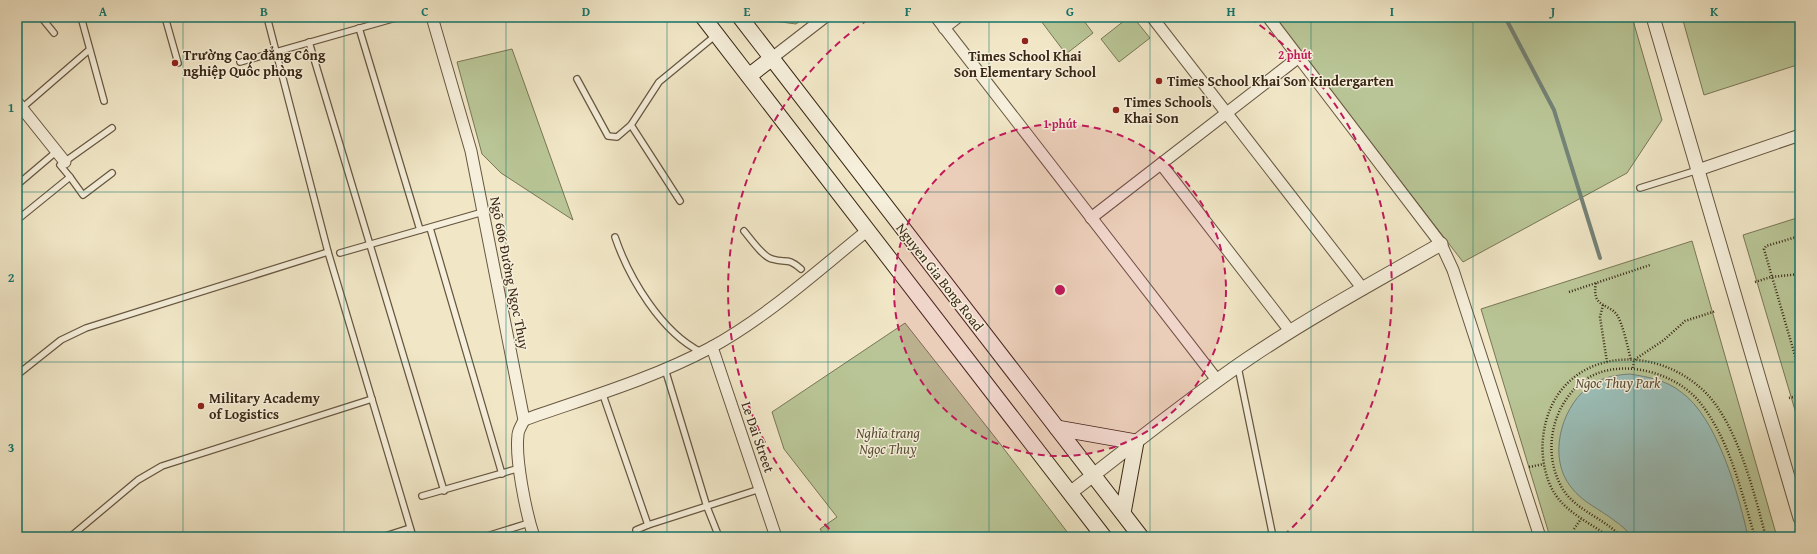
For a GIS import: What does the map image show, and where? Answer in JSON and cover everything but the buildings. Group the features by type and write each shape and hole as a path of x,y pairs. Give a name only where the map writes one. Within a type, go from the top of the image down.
{"main road":[{"name":"Nguyen Gia Bong Road","path":"703,17 1104,537"},
{"name":"Nguyen Gia Bong Road","path":"740,17 1141,537"},
{"path":"749,76 772,58"},
{"path":"1057,428 1136,442 1123,513"}],"street":[{"name":"Ngõ 606 Đường Ngọc Thụy","path":"432,17 469,144 524,420 518,433 520,468 534,537"},
{"path":"772,58 825,17"},
{"path":"936,17 1217,380"},
{"path":"944,28 958,17"},
{"path":"1152,17 1363,289"},
{"path":"1268,17 1441,244 1453,270 1540,537"},
{"path":"1653,17 1800,518"},
{"path":"1091,218 1299,57"},
{"path":"19,107 65,162"},
{"path":"1698,170 1800,135"},
{"path":"1161,164 1290,331"},
{"path":"524,420 665,368 712,347 768,309 868,230"},
{"path":"1070,493 1217,380 1290,331 1441,244"},
{"name":"Le Dai Street","path":"712,347 776,537"}],"lane":[{"path":"41,17 54,33"},
{"path":"80,17 104,101"},
{"path":"165,17 178,63"},
{"path":"267,17 328,252 413,537"},
{"path":"240,62 399,17"},
{"path":"359,28 420,230"},
{"path":"577,79 608,136 617,137 631,126 659,82 717,35"},
{"path":"309,42 444,491"},
{"path":"19,107 89,50"},
{"path":"631,126 680,201"},
{"path":"112,128 60,165 83,195 112,173"},
{"path":"17,185 56,151"},
{"path":"1640,188 1698,170"},
{"path":"17,220 70,178"},
{"path":"340,253 483,212"},
{"path":"430,228 502,474"},
{"path":"744,231 757,247 771,259 791,261 801,269"},
{"path":"615,237 622,257 643,295 675,333 701,353"},
{"path":"17,375 61,340 86,328 328,252"},
{"path":"1238,366 1273,537"},
{"path":"665,368 707,507 719,537"},
{"path":"602,392 648,525"},
{"path":"70,537 138,480 162,466 372,399"},
{"path":"422,496 444,491 520,468"},
{"path":"638,537 636,530 648,525 760,489"},
{"path":"484,537 530,523"},
{"path":"382,537 410,528"}],"path":[{"path":"1800,236 1766,246 1764,249 1800,373"},
{"path":"1569,292 1650,265"},
{"path":"1755,282 1772,277 1800,274"},
{"path":"1596,283 1596,293 1602,305 1601,321 1607,362"},
{"path":"1602,305 1617,314 1633,360 1633,368"},
{"path":"1633,360 1664,340 1685,321 1716,311"},
{"path":"1609,537 1568,509 1554,493 1544,464 1542,447 1544,432 1549,411 1557,395 1575,375 1591,367 1607,362 1633,360 1658,363 1669,367 1688,378 1706,393 1715,404 1723,416 1740,452 1766,537"},
{"path":"1621,537 1573,502 1560,485 1553,465 1551,442 1555,420 1568,397 1582,382 1600,373 1633,368 1658,373 1681,384 1696,398 1706,411 1717,429 1732,465 1754,537"},
{"path":"1789,398 1800,395"},
{"path":"1519,469 1544,464"},
{"path":"1574,529 1581,519"}],"green space":[{"path":"771,17 806,17 796,24 774,21"},
{"path":"1046,17 1081,17 1093,33 1066,54 1041,21"},
{"path":"1129,17 1133,17 1150,38 1119,62 1101,39"},
{"path":"1274,17 1632,17 1662,120 1627,173 1463,262"},
{"path":"1682,17 1800,17 1800,64 1704,95"},
{"path":"512,49 573,220 501,173 482,154 457,62"},
{"path":"1800,217 1800,427 1743,235"},
{"name":"Ngoc Thuy Park","path":"1692,241 1777,537 1550,537 1481,309"},
{"name":"Nghĩa trang Ngọc Thuỵ","path":"905,323 1071,537 825,537 820,529 837,517 784,449 772,412"}],"water":[{"path":"1630,374 1657,380 1675,388 1694,404 1705,419 1725,458 1739,500 1748,537 1633,537 1624,528 1586,502 1571,487 1564,476 1560,463 1559,449 1560,435 1570,409 1578,397 1587,388 1602,379"}],"waterway":[{"path":"1505,17 1554,110 1600,258"}],"place":[{"name":"Times School Khai Son Elementary School","path":"1025,41"},
{"name":"Trường Cao đẳng Công nghiệp Quốc phòng","path":"175,63"},
{"name":"Times School Khai Son Kindergarten","path":"1159,81"},
{"name":"Times Schools Khai Son","path":"1116,110"},
{"name":"Military Academy of Logistics","path":"201,406"}]}
